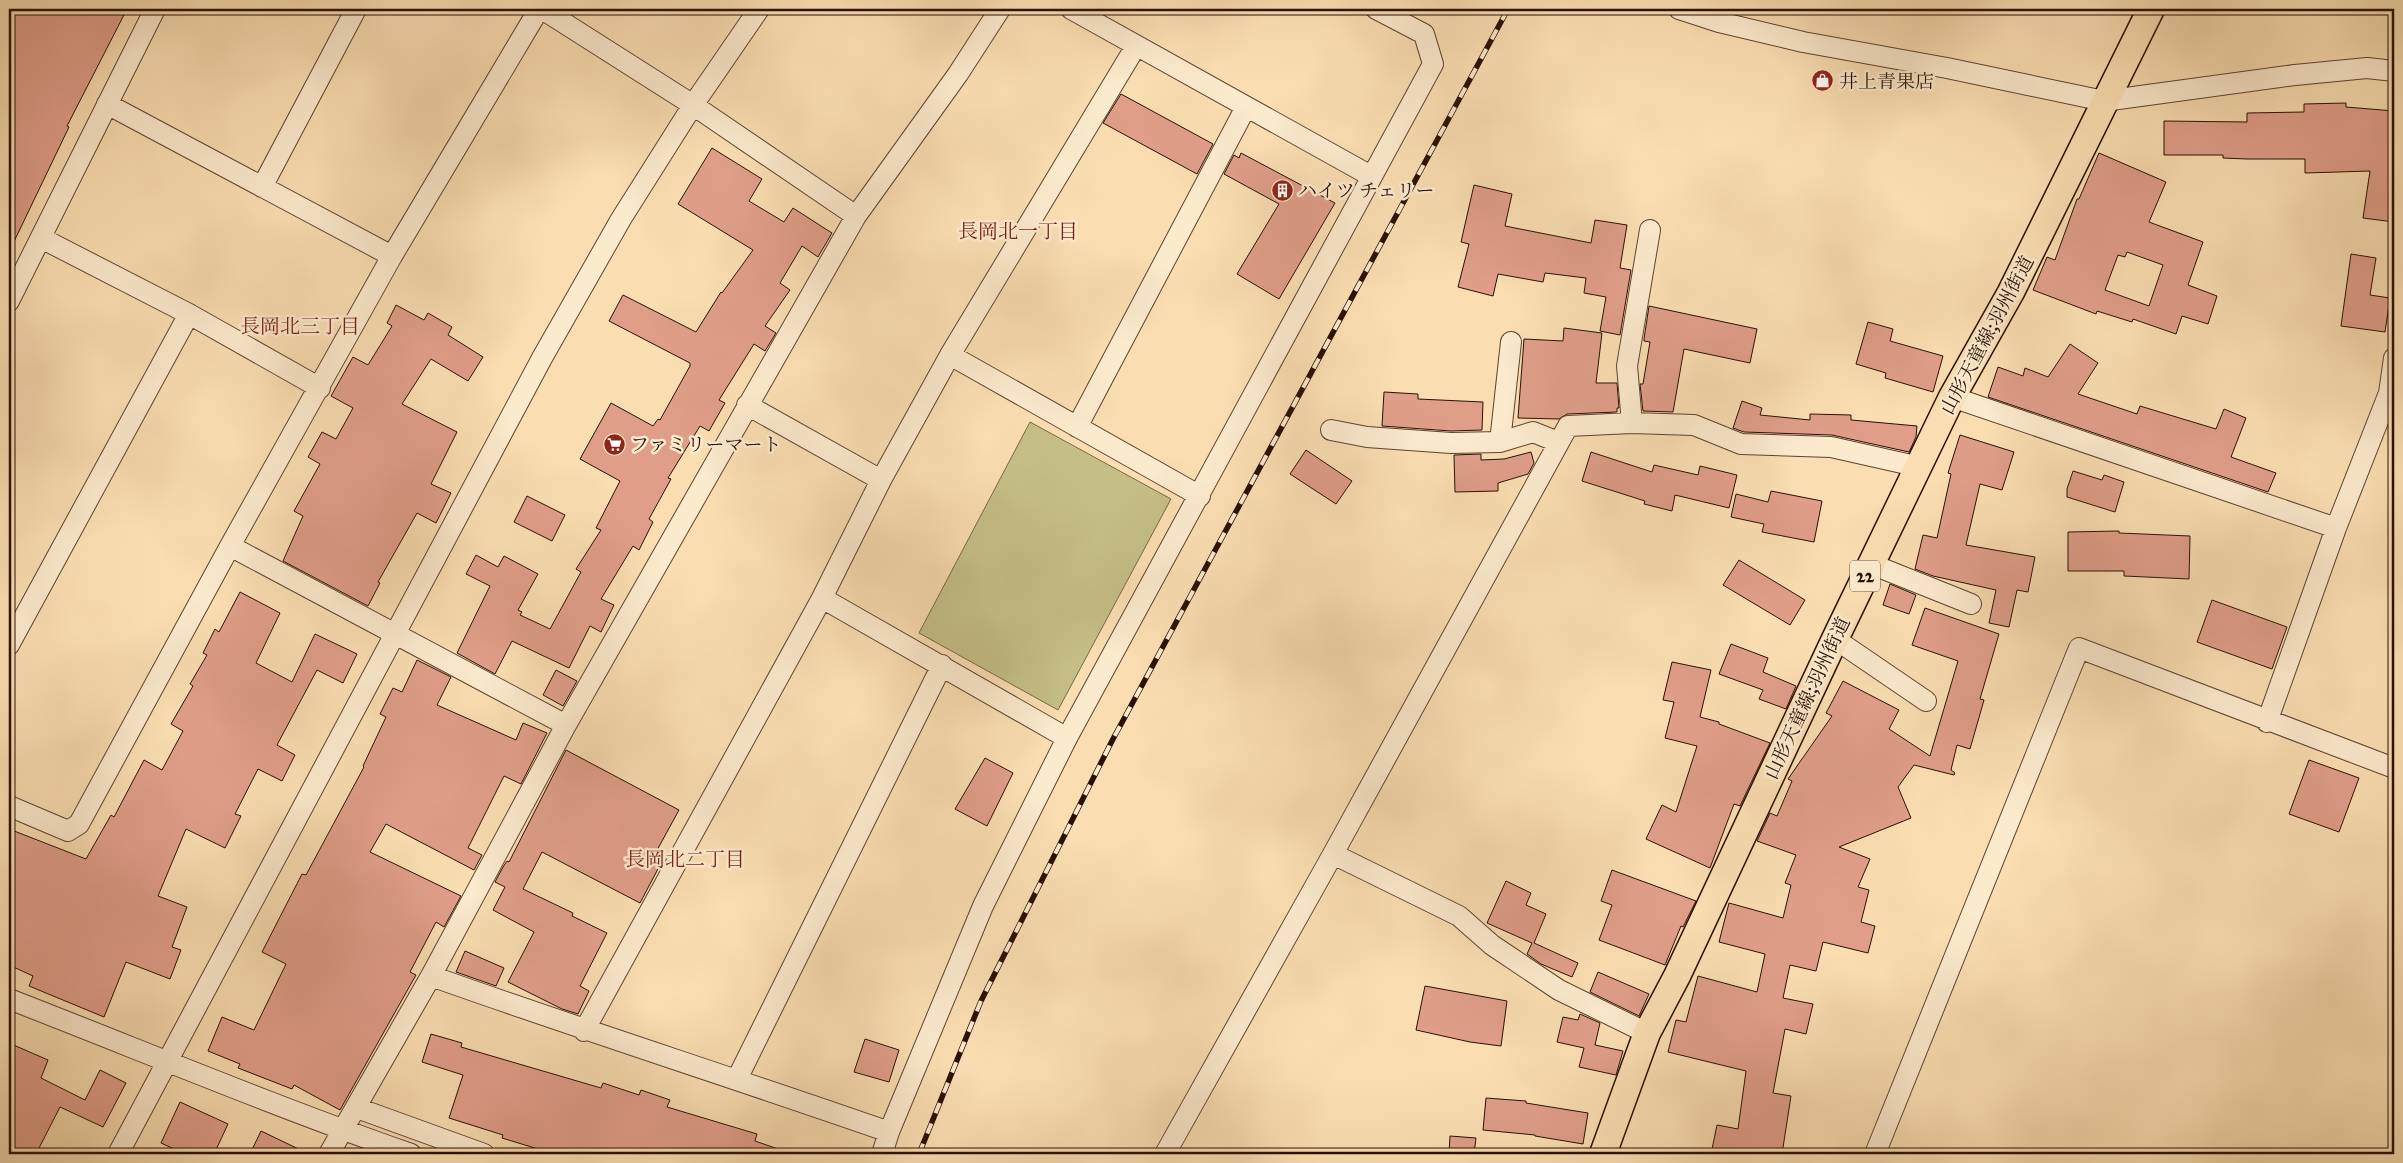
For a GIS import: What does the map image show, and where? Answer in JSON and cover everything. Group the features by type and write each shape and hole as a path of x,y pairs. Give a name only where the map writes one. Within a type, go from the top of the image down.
{"main road":[{"name":"山形天童線;羽州街道","path":"1603,1154 1647,1033 1677,976 1834,639 1920,467 1952,397 2011,292 2104,101 2152,9"}],"street":[{"path":"9,301 155,9"},
{"path":"262,186 356,9"},
{"path":"9,806 68,832 79,824 230,546 320,388 392,256 540,9 693,105 856,216"},
{"path":"118,1154 542,358 621,219 693,105 759,9"},
{"path":"330,1154 341,1131 431,976 566,725 856,216 958,74 1000,9"},
{"path":"1071,9 1371,176"},
{"path":"882,1154 889,1132 983,906 1067,738 1433,64 1424,34 1376,9"},
{"path":"1679,9 1719,22 1804,42 1947,68 2104,101 2295,75 2367,68 2394,71"},
{"path":"584,1031 822,598 881,480 950,355 1136,46"},
{"path":"107,104 392,256"},
{"path":"1077,426 1246,107"},
{"path":"1632,423 1627,366 1650,230"},
{"path":"41,238 189,314 320,388"},
{"path":"9,645 189,314"},
{"path":"1500,442 1511,342"},
{"path":"950,355 1200,496"},
{"path":"2267,722 2336,528 2391,395 2394,358"},
{"path":"1952,397 2336,528"},
{"path":"747,406 881,480"},
{"path":"1165,1154 1333,854 1568,426 1632,423 1694,425 1741,444 1831,448 1920,467"},
{"path":"1331,430 1367,437 1451,443 1500,442 1532,432 1558,442"},
{"path":"230,546 566,725"},
{"path":"1871,564 1971,604"},
{"path":"822,598 1067,738"},
{"path":"1834,639 1926,701"},
{"path":"1875,1154 2079,648 2267,722 2394,768"},
{"path":"737,1079 942,666"},
{"path":"1333,854 1459,916 1492,945 1559,990 1647,1033"},
{"path":"431,976 584,1031 737,1079 889,1132"},
{"path":"9,999 167,1060 341,1131 411,1154"},
{"path":"356,1108 484,1154"}],"shaded area":[{"path":"1030,422 1171,499 1058,710 919,633"}],"building":[{"path":"13,9 127,9 67,126 69,127 9,252 9,16"},
{"path":"1121,94 1213,144 1197,174 1103,123"},
{"path":"2346,103 2346,107 2394,111 2394,222 2363,218 2370,171 2305,173 2305,159 2223,158 2223,155 2164,155 2164,121 2247,122 2247,113 2304,112 2304,104"},
{"path":"712,148 762,179 749,201 784,222 793,208 832,233 818,257 802,246 780,283 790,290 765,326 776,333 765,351 754,344 719,400 725,403 709,431 700,426 668,478 671,479 649,519 653,522 639,550 633,546 601,599 614,605 601,632 590,626 569,668 512,641 495,674 457,653 490,586 466,574 476,555 498,567 504,556 538,574 518,610 522,612 520,615 550,629 581,572 576,569 601,530 596,528 620,481 580,459 611,403 653,426 658,419 660,420 690,366 690,363 609,321 623,295 696,332 721,292 753,250 678,204"},
{"path":"1241,153 1335,203 1279,299 1237,274 1279,204 1224,174 1234,155 1239,158"},
{"path":"2099,153 2166,182 2149,222 2203,242 2188,285 2217,296 2208,324 2182,316 2176,334 2133,319 2132,322 2097,311 2096,314 2033,290 2047,257 2055,260 2077,199 2079,199","holes":["2127,252 2163,265 2149,306 2105,290 2118,255 2125,257"]},
{"path":"1474,185 1512,194 1505,226 1591,243 1595,220 1627,225 1620,268 1631,270 1620,335 1600,331 1606,297 1584,293 1586,278 1545,273 1543,282 1498,274 1493,296 1458,287 1469,244 1461,242"},
{"path":"2351,254 2376,258 2370,295 2390,298 2385,332 2341,326"},
{"path":"396,305 424,320 428,313 452,327 448,335 483,357 468,381 431,359 402,404 457,432 431,484 451,493 436,523 417,513 378,582 380,583 368,606 283,561 303,516 294,511 320,464 308,457 322,432 336,439 353,408 331,396 353,357 368,365 392,326 387,323"},
{"path":"1649,306 1757,329 1750,363 1684,349 1673,412 1643,411 1640,384 1643,384 1650,342 1644,341"},
{"path":"1868,322 1893,329 1890,341 1943,356 1933,392 1885,378 1886,373 1856,364"},
{"path":"1564,328 1602,333 1596,383 1617,383 1619,408 1617,408 1617,412 1567,414 1559,419 1518,418 1524,339 1563,341"},
{"path":"2070,344 2098,363 2078,394 2137,414 2140,406 2216,429 2224,409 2246,418 2231,457 2276,473 2268,492 1988,397 1998,367 2023,376 2025,368 2048,377"},
{"path":"1384,392 1418,394 1418,399 1483,402 1482,430 1451,431 1382,426"},
{"path":"1742,401 1762,408 1760,415 1810,420 1810,414 1851,415 1851,420 1917,426 1916,437 1909,452 1832,435 1744,432 1733,428"},
{"path":"1960,435 2014,452 2002,490 1980,484 1966,545 2035,557 2028,592 2017,590 2009,627 1989,623 1996,590 1933,576 1915,569 1923,535 1937,538 1951,474 1948,473"},
{"path":"1306,450 1352,481 1336,504 1290,474"},
{"path":"1531,452 1534,463 1528,474 1498,483 1498,491 1455,492 1454,455 1481,454 1481,460 1504,459"},
{"path":"1591,452 1652,472 1654,465 1698,475 1700,466 1737,475 1729,508 1675,495 1672,511 1644,504 1645,501 1582,481"},
{"path":"2073,471 2102,480 2104,475 2124,482 2115,512 2067,497 2067,489"},
{"path":"1771,491 1822,501 1814,542 1762,532 1764,524 1731,517 1736,494 1768,502"},
{"path":"527,496 565,515 552,541 514,522"},
{"path":"2119,531 2119,533 2190,536 2189,579 2124,576 2124,571 2068,571 2068,532"},
{"path":"1739,560 1805,600 1790,625 1723,585"},
{"path":"1890,584 1916,595 1909,614 1883,605"},
{"path":"240,592 280,613 256,663 292,682 315,634 357,654 343,683 317,670 277,745 295,755 282,781 258,769 235,814 241,816 225,848 186,829 158,896 187,907 172,947 181,950 170,979 126,962 104,1017 29,986 33,976 9,965 9,829 86,859 111,815 114,817 144,760 162,770 183,731 171,724 193,686 190,684 207,655 203,653 215,629 219,632"},
{"path":"2212,600 2287,627 2272,669 2197,642"},
{"path":"1925,608 1999,634 1980,699 1984,700 1970,749 1957,745 1951,770 1955,773 1954,775 1914,765 1898,787 1911,818 1839,847 1870,859 1858,887 1869,890 1861,922 1875,926 1868,953 1823,942 1816,971 1790,965 1783,998 1813,1004 1806,1034 1785,1029 1773,1093 1791,1096 1782,1154 1711,1154 1717,1125 1738,1129 1746,1071 1668,1052 1676,1020 1686,1022 1698,976 1757,992 1765,954 1719,942 1729,903 1783,918 1791,885 1785,883 1796,855 1757,841 1770,813 1777,816 1792,781 1788,779 1832,716 1826,713 1843,681 1899,710 1889,729 1930,756 1958,661 1912,645"},
{"path":"1731,644 1768,658 1763,672 1796,686 1786,709 1759,699 1763,690 1719,674"},
{"path":"417,660 451,677 437,705 516,740 523,723 547,733 521,784 504,776 468,848 482,855 474,870 386,824 370,852 461,896 444,927 436,922 410,972 416,975 340,1110 294,1085 292,1089 238,1068 240,1064 208,1051 222,1017 254,1030 286,964 262,952 302,874 306,875 364,767 386,717 380,714 393,688 402,692"},
{"path":"1672,662 1711,670 1700,717 1719,722 1719,724 1770,743 1740,806 1734,804 1710,868 1646,839 1662,805 1676,812 1697,746 1665,738 1674,702 1663,700"},
{"path":"556,670 577,681 563,706 543,695"},
{"path":"566,750 679,810 650,863 659,867 640,903 542,852 523,889 573,913 572,916 607,933 580,986 589,991 578,1014 562,1009 508,982 534,932 493,910 505,887 495,882 507,861 509,862"},
{"path":"985,758 1013,773 987,826 955,809"},
{"path":"2309,760 2359,778 2339,832 2289,814"},
{"path":"1612,870 1696,901 1683,927 1681,926 1665,965 1599,940 1612,905 1601,901"},
{"path":"1506,881 1531,893 1526,905 1546,914 1534,943 1578,963 1572,977 1541,964 1527,954 1532,943 1487,923"},
{"path":"465,951 504,968 496,986 456,972"},
{"path":"1598,972 1649,994 1639,1016 1590,992"},
{"path":"1425,986 1507,1001 1501,1046 1470,1042 1416,1030"},
{"path":"1580,1014 1600,1023 1595,1045 1623,1051 1616,1075 1579,1067 1584,1048 1557,1042 1563,1017 1578,1020"},
{"path":"431,1034 462,1043 461,1047 601,1088 603,1083 639,1095 641,1090 670,1100 667,1107 757,1134 755,1141 784,1151 784,1154 536,1154 538,1149 502,1138 503,1135 449,1118 463,1075 422,1062"},
{"path":"865,1039 899,1050 889,1082 854,1072"},
{"path":"9,1043 48,1060 41,1078 85,1100 100,1070 126,1083 103,1127 60,1107 36,1154 9,1154"},
{"path":"1486,1098 1526,1101 1526,1103 1588,1113 1583,1144 1535,1135 1483,1130"},
{"path":"180,1102 228,1124 214,1154 185,1154 161,1143"},
{"path":"261,1131 309,1154 250,1154"},
{"path":"1450,1136 1476,1138 1474,1154 1449,1154"}],"railway":[{"path":"919,1154 981,1001 1113,739 1508,9"}],"place":[{"name":"井上青果店","path":"1823,81"},
{"name":"ハイツ チェリー","path":"1282,190"},
{"name":"ファミリーマート","path":"614,444"}],"district":[{"name":"長岡北一丁目","path":"1018,231"},
{"name":"長岡北三丁目","path":"300,326"},
{"name":"長岡北二丁目","path":"685,859"}]}
